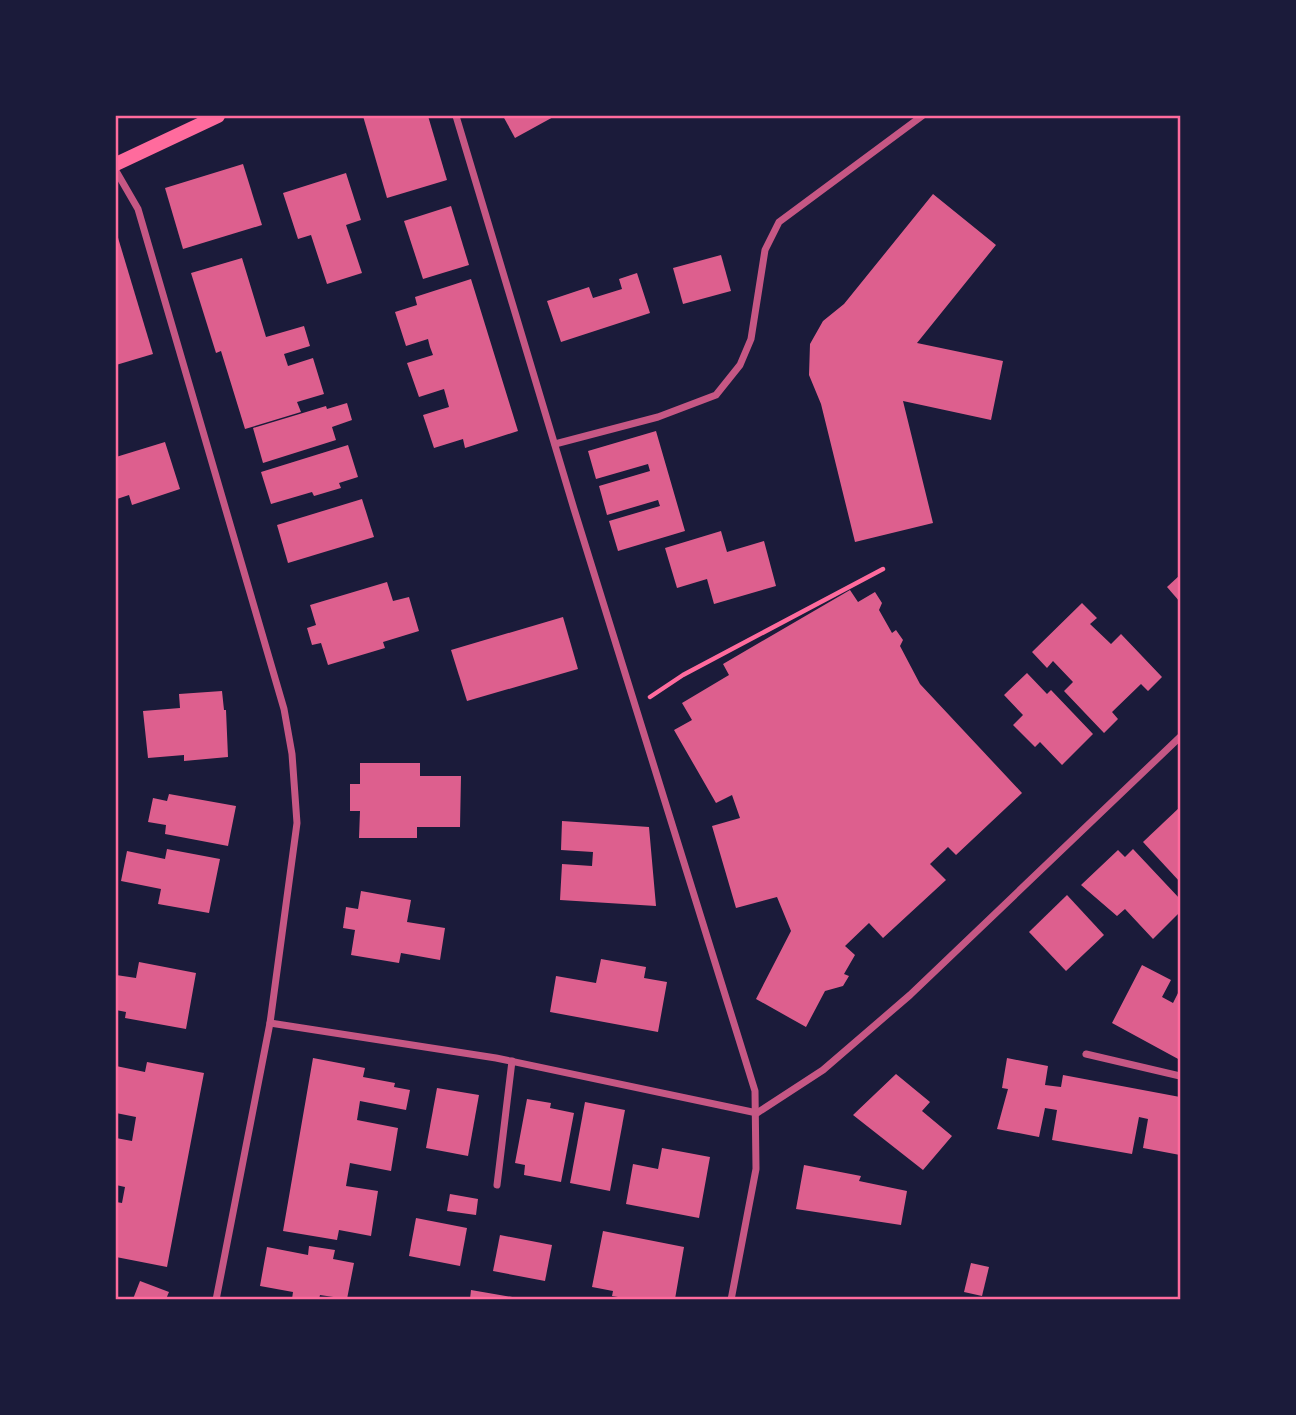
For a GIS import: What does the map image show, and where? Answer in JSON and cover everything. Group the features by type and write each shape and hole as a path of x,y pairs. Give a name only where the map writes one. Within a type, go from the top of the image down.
{"main road":[{"path":"116,164 218,116"}],"street":[{"path":"456,116 635,707 755,1091 756,1169 731,1300"},
{"path":"555,444 657,417 716,395 740,365 751,338 765,250 779,222 922,116"},
{"path":"116,171 138,209 284,709 292,754 297,823 270,1023 216,1300"},
{"path":"270,1023 512,1061 757,1113 823,1070 910,995 1181,737"},
{"path":"1086,1054 1181,1076"},
{"path":"497,1185 512,1061"}],"path":[{"path":"635,707 683,676 883,569"}],"building":[{"path":"363,116 428,116 447,180 387,198"},
{"path":"503,116 555,116 515,138"},
{"path":"243,164 262,225 183,249 165,188"},
{"path":"346,173 361,220 346,225 362,273 327,284 311,235 298,239 283,193"},
{"path":"933,194 996,245 917,343 1003,361 991,420 903,401 933,523 855,542 821,404 809,375 810,344 823,321 844,304"},
{"path":"451,206 469,265 423,279 404,221"},
{"path":"116,231 153,354 116,365"},
{"path":"721,255 731,291 683,304 673,268"},
{"path":"242,258 266,337 304,326 310,346 284,354 288,366 313,358 324,394 297,402 301,412 245,429 221,351 216,353 191,273"},
{"path":"637,273 650,313 561,342 547,301 589,287 593,298 622,289 619,279"},
{"path":"471,279 518,431 465,448 463,439 434,448 423,415 449,407 444,389 419,397 407,363 433,355 428,339 406,346 395,312 417,305 415,297"},
{"path":"347,403 352,420 332,427 336,440 263,463 253,428 326,406 327,409"},
{"path":"656,431 685,531 618,551 609,521 660,506 658,500 607,515 599,486 650,471 648,464 596,479 588,451"},
{"path":"165,442 180,489 132,505 129,495 117,499 116,457"},
{"path":"348,445 358,477 339,483 341,488 314,496 312,492 271,504 261,472"},
{"path":"362,499 374,537 288,563 277,525"},
{"path":"721,531 727,552 764,541 776,586 714,604 707,579 677,588 665,548"},
{"path":"1180,575 1180,602 1167,587"},
{"path":"387,582 393,601 409,597 419,631 383,642 385,648 328,665 321,643 312,645 307,628 316,625 310,605"},
{"path":"850,590 858,602 875,592 882,603 879,610 892,633 896,630 903,640 900,646 920,684 1022,793 956,855 948,847 930,864 946,880 883,938 869,923 845,946 855,955 844,974 849,976 843,986 825,991 806,1027 756,999 791,931 777,897 736,908 712,826 740,818 732,795 716,803 674,730 692,720 682,703 729,675 723,664"},
{"path":"1082,603 1097,618 1090,624 1111,644 1121,634 1162,677 1148,691 1141,684 1112,712 1118,719 1104,733 1064,691 1073,682 1053,661 1047,668 1032,652"},
{"path":"563,617 578,669 467,701 451,650"},
{"path":"1027,673 1047,694 1051,690 1093,734 1062,765 1040,742 1035,747 1013,725 1023,715 1004,695"},
{"path":"222,691 226,710 228,757 184,761 184,755 148,758 143,711 180,708 179,694"},
{"path":"360,763 420,763 420,776 461,776 460,827 417,827 417,838 359,838 360,811 350,811 350,784 360,784"},
{"path":"169,794 236,806 228,846 165,834 166,825 148,822 153,798 167,801"},
{"path":"1180,807 1180,882 1143,842"},
{"path":"562,821 649,827 656,906 560,900 562,864 592,866 593,852 561,850"},
{"path":"167,849 220,859 209,913 158,904 161,889 121,881 127,851 165,859"},
{"path":"1133,849 1180,899 1180,912 1153,939 1125,909 1117,916 1081,885 1118,850 1125,857"},
{"path":"361,891 411,900 407,922 445,928 440,960 401,953 399,963 351,955 355,930 343,928 346,907 358,909"},
{"path":"1067,895 1104,935 1066,971 1029,932"},
{"path":"601,959 646,967 644,978 667,982 658,1032 550,1012 556,976 596,983"},
{"path":"139,962 196,973 186,1029 125,1018 126,1012 116,1010 116,975 136,978"},
{"path":"1142,965 1171,980 1162,997 1173,1003 1180,989 1180,1060 1112,1023"},
{"path":"313,1058 365,1068 363,1077 395,1083 394,1087 410,1090 406,1110 360,1101 357,1120 398,1128 391,1171 350,1163 346,1186 378,1191 371,1236 339,1230 337,1240 283,1231"},
{"path":"1007,1058 1048,1066 1045,1085 1061,1087 1063,1075 1180,1097 1180,1155 1143,1148 1148,1119 1139,1117 1132,1154 1052,1140 1057,1110 1045,1108 1039,1137 997,1129 1008,1089 1002,1088"},
{"path":"147,1062 204,1073 167,1267 116,1257 116,1202 122,1203 125,1187 116,1185 116,1138 132,1141 136,1117 116,1113 116,1066 145,1072"},
{"path":"896,1074 930,1102 922,1111 952,1136 923,1170 853,1115"},
{"path":"437,1088 479,1095 468,1156 426,1148"},
{"path":"527,1099 551,1103 550,1108 574,1113 561,1182 524,1175 525,1165 515,1163"},
{"path":"585,1102 625,1110 610,1191 570,1183"},
{"path":"662,1148 710,1157 699,1218 626,1204 633,1164 658,1169"},
{"path":"804,1165 861,1176 859,1181 907,1191 901,1225 796,1209"},
{"path":"450,1194 478,1199 476,1215 447,1211"},
{"path":"416,1218 467,1228 460,1266 409,1256"},
{"path":"603,1231 684,1247 675,1299 630,1299 612,1296 613,1291 592,1287"},
{"path":"500,1235 552,1245 545,1281 493,1271"},
{"path":"309,1246 335,1250 333,1259 354,1263 347,1299 320,1295 319,1299 292,1299 293,1292 260,1286 267,1247 308,1255"},
{"path":"971,1263 989,1267 982,1296 964,1292"},
{"path":"140,1281 169,1292 166,1299 133,1299"},
{"path":"471,1290 518,1298 470,1299"}]}
